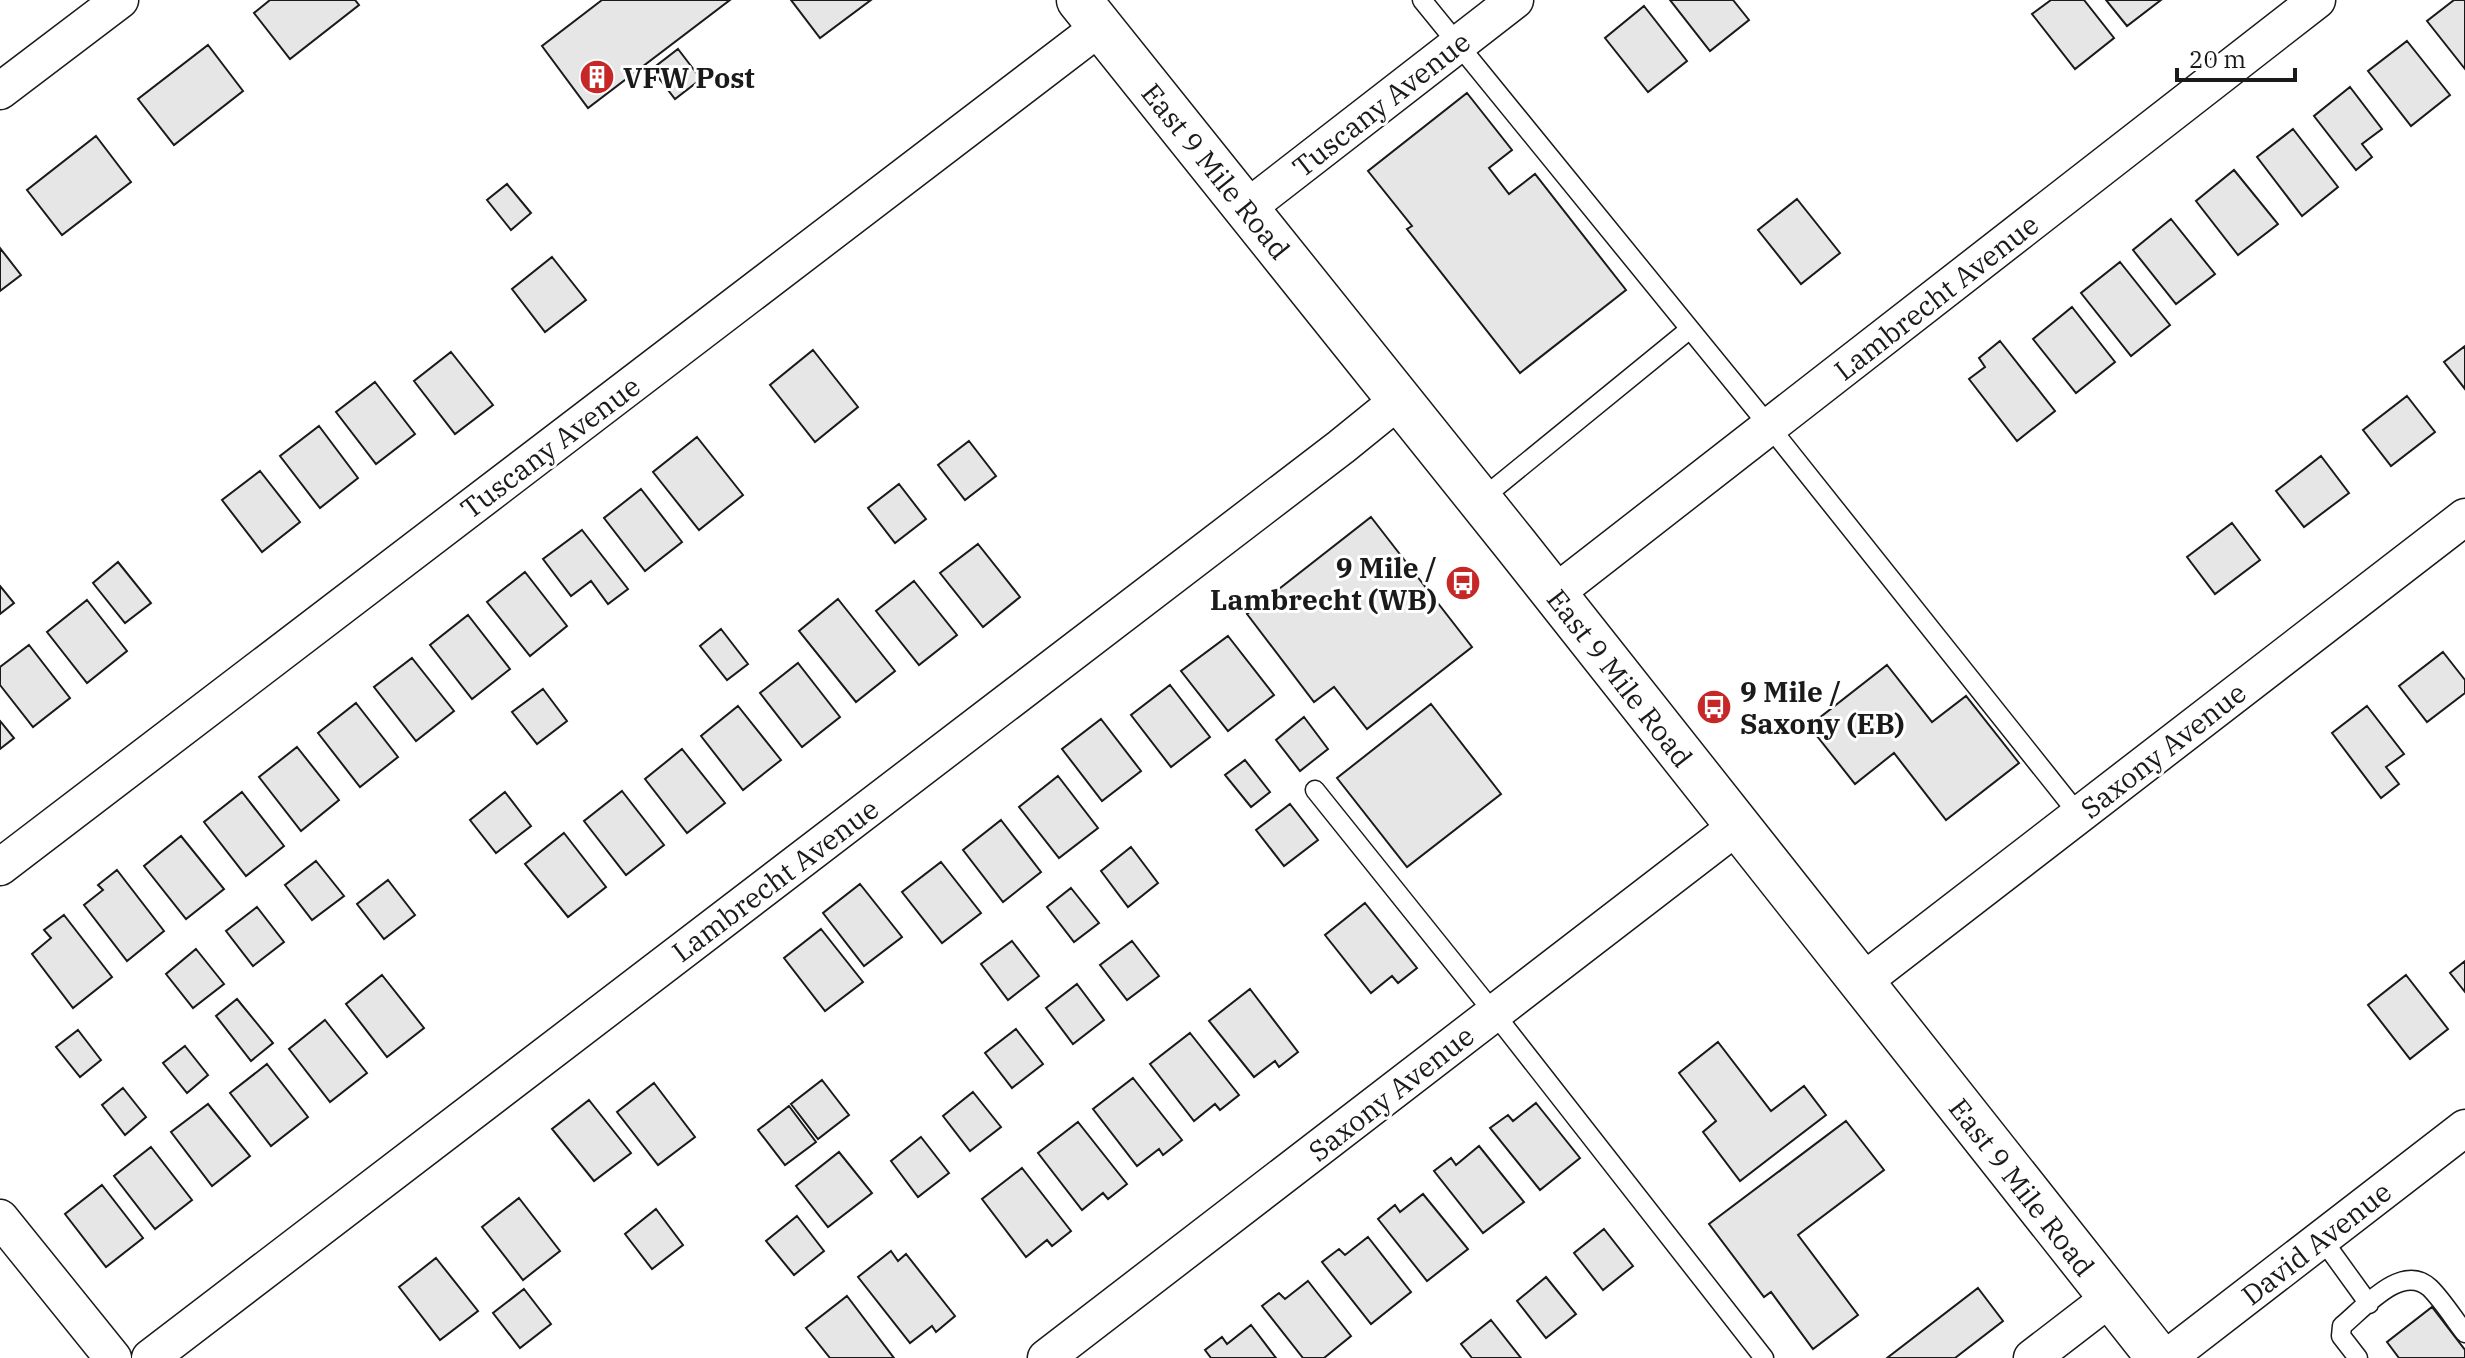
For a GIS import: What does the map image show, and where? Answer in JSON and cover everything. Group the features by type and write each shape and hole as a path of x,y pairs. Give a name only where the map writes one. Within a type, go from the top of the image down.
{"main road":[{"name":"East 9 Mile Road","path":"1089,13 2159,1358"}],"street":[{"path":"0,91 120,0"},
{"name":"Tuscany Avenue","path":"1247,208 1515,0"},
{"name":"Lambrecht Avenue","path":"1554,594 2317,0"},
{"name":"Tuscany Avenue","path":"0,867 1089,13"},
{"name":"Lambrecht Avenue","path":"150,1358 1399,400"},
{"name":"Saxony Avenue","path":"1861,983 2465,517"},
{"name":"Saxony Avenue","path":"1046,1358 1736,827"},
{"name":"David Avenue","path":"2167,1358 2465,1128"},
{"path":"0,1218 113,1358"},
{"path":"2032,1358 2110,1298"}],"lane":[{"path":"1422,0 1769,426 2079,815"},
{"path":"1479,501 1690,329"},
{"path":"1315,790 1764,1358"},
{"path":"2322,1239 2369,1304"},
{"path":"2358,1358 2341,1336 2342,1326 2396,1282 2408,1279 2421,1281 2431,1289 2465,1333"}],"building":[{"path":"270,0 355,0 359,5 290,59 254,13"},
{"name":"VFW Post","path":"602,0 730,0 588,108 542,46"},
{"path":"791,0 871,0 820,38"},
{"path":"1670,0 1733,0 1749,20 1710,51"},
{"path":"2051,0 2084,0 2114,38 2075,69 2032,14"},
{"path":"2106,0 2161,0 2127,26"},
{"path":"2454,0 2465,0 2465,69 2427,21"},
{"path":"1644,6 1687,61 1648,92 1605,38"},
{"path":"2407,41 2450,95 2411,126 2368,71"},
{"path":"208,45 243,91 174,145 138,99"},
{"path":"678,49 701,79 675,99 652,69"},
{"path":"2350,87 2382,129 2362,144 2372,157 2356,170 2314,116"},
{"path":"1467,93 1512,150 1489,168 1509,194 1535,174 1626,290 1520,373 1407,229 1412,226 1368,171"},
{"path":"2293,129 2338,187 2302,216 2257,157"},
{"path":"96,136 131,182 62,235 27,190"},
{"path":"2234,170 2278,224 2238,255 2196,201"},
{"path":"507,184 531,213 511,230 487,200"},
{"path":"1797,199 1840,253 1801,284 1758,230"},
{"path":"2171,219 2215,274 2176,304 2133,250"},
{"path":"0,248 21,275 0,291"},
{"path":"552,257 586,300 545,332 512,289"},
{"path":"2120,262 2170,325 2131,356 2081,293"},
{"path":"2072,307 2115,362 2076,393 2033,339"},
{"path":"2000,341 2055,411 2017,441 1969,379 1985,367 1979,358"},
{"path":"2465,346 2465,389 2444,362"},
{"path":"813,350 858,407 815,442 770,385"},
{"path":"451,352 493,405 455,434 414,381"},
{"path":"375,382 415,434 376,464 336,412"},
{"path":"2407,396 2435,432 2391,466 2363,430"},
{"path":"319,426 358,478 320,508 280,456"},
{"path":"697,437 743,495 699,530 653,472"},
{"path":"969,441 996,476 965,500 938,465"},
{"path":"2321,456 2349,493 2304,527 2276,491"},
{"path":"260,471 300,522 262,552 222,500"},
{"path":"899,484 926,519 895,543 868,508"},
{"path":"641,489 682,542 645,571 604,518"},
{"path":"1371,517 1472,647 1367,729 1334,687 1314,702 1247,614"},
{"path":"2232,523 2260,560 2215,594 2187,557"},
{"path":"582,530 628,589 608,604 591,581 571,596 543,559"},
{"path":"978,544 1020,597 983,627 940,573"},
{"path":"118,562 151,603 125,623 93,583"},
{"path":"525,572 567,626 530,656 487,602"},
{"path":"914,581 957,635 919,665 876,611"},
{"path":"0,586 14,603 0,614"},
{"path":"838,599 895,671 856,702 799,631"},
{"path":"87,600 127,651 87,683 47,632"},
{"path":"468,615 510,669 472,699 430,645"},
{"path":"721,629 748,664 727,680 700,646"},
{"path":"1228,636 1274,695 1228,731 1181,671"},
{"path":"29,645 70,698 33,727 0,685 0,667"},
{"path":"2443,652 2465,680 2465,693 2427,722 2399,686"},
{"path":"412,658 454,711 416,741 374,687"},
{"path":"798,663 840,717 802,747 760,693"},
{"path":"1887,665 1932,722 1966,696 2019,763 1946,820 1894,753 1855,784 1809,726"},
{"path":"1170,685 1210,737 1171,767 1131,715"},
{"path":"543,689 567,721 537,744 512,712"},
{"path":"356,703 398,757 360,787 318,733"},
{"path":"1431,704 1501,794 1407,867 1337,778"},
{"path":"738,706 781,760 743,790 701,736"},
{"path":"2367,706 2404,754 2386,767 2399,784 2381,798 2332,733"},
{"path":"1304,717 1328,749 1300,771 1276,740"},
{"path":"1101,719 1141,771 1102,801 1062,749"},
{"path":"0,721 14,738 0,749"},
{"path":"297,747 339,800 301,831 259,777"},
{"path":"682,749 725,803 687,833 645,779"},
{"path":"1245,760 1270,792 1251,807 1225,775"},
{"path":"1058,776 1098,828 1059,858 1019,807"},
{"path":"622,791 664,845 626,875 584,821"},
{"path":"242,792 284,846 246,876 204,822"},
{"path":"505,792 531,826 496,853 470,820"},
{"path":"1290,804 1318,840 1284,866 1256,830"},
{"path":"1001,820 1041,872 1003,902 963,850"},
{"path":"564,833 606,887 568,917 525,864"},
{"path":"181,836 224,889 186,919 144,866"},
{"path":"1131,847 1158,883 1128,907 1101,871"},
{"path":"316,861 344,896 312,920 285,885"},
{"path":"941,862 981,913 942,943 902,892"},
{"path":"117,870 164,931 127,961 84,905 103,890 98,885"},
{"path":"388,880 415,915 384,939 357,904"},
{"path":"860,884 902,937 864,966 823,913"},
{"path":"1071,888 1099,923 1074,942 1047,907"},
{"path":"1365,903 1417,968 1398,983 1392,976 1371,993 1325,935"},
{"path":"257,907 284,942 253,966 226,931"},
{"path":"64,915 112,977 73,1008 32,954 51,938 44,930"},
{"path":"821,929 863,982 825,1011 784,958"},
{"path":"1012,941 1039,976 1008,1000 981,964"},
{"path":"1132,941 1159,976 1127,1000 1100,965"},
{"path":"196,949 224,984 193,1008 166,974"},
{"path":"2465,961 2465,992 2450,973"},
{"path":"382,975 424,1028 387,1057 346,1004"},
{"path":"2406,975 2448,1029 2410,1059 2368,1005"},
{"path":"1077,984 1104,1020 1073,1044 1046,1008"},
{"path":"1250,989 1298,1052 1279,1067 1275,1061 1254,1077 1209,1021"},
{"path":"237,999 273,1043 251,1061 216,1016"},
{"path":"325,1020 367,1073 330,1102 289,1049"},
{"path":"1016,1029 1043,1064 1012,1088 985,1053"},
{"path":"78,1030 101,1060 80,1077 56,1047"},
{"path":"1190,1033 1239,1095 1220,1110 1215,1104 1194,1121 1150,1064"},
{"path":"1718,1042 1771,1111 1804,1086 1826,1115 1740,1181 1703,1132 1716,1121 1679,1073"},
{"path":"185,1046 208,1075 187,1093 163,1063"},
{"path":"267,1064 308,1117 271,1146 230,1093"},
{"path":"1133,1078 1182,1140 1163,1155 1159,1149 1137,1166 1093,1109"},
{"path":"822,1080 849,1115 818,1139 791,1104"},
{"path":"654,1083 695,1137 658,1165 617,1112"},
{"path":"123,1088 146,1117 125,1135 102,1105"},
{"path":"973,1092 1001,1127 970,1151 943,1116"},
{"path":"589,1100 631,1153 594,1181 552,1129"},
{"path":"1536,1103 1580,1158 1540,1190 1490,1128 1508,1115 1513,1121"},
{"path":"208,1104 250,1156 212,1186 171,1132"},
{"path":"789,1106 816,1142 785,1165 758,1130"},
{"path":"1846,1121 1884,1170 1798,1235 1858,1315 1813,1349 1771,1292 1764,1297 1709,1224"},
{"path":"1078,1122 1127,1184 1108,1199 1103,1193 1082,1210 1038,1153"},
{"path":"921,1137 949,1173 918,1197 891,1161"},
{"path":"1479,1146 1524,1202 1483,1233 1434,1171 1451,1158 1456,1165"},
{"path":"151,1147 192,1200 155,1229 114,1176"},
{"path":"839,1152 872,1193 828,1227 796,1186"},
{"path":"1022,1168 1071,1231 1052,1246 1047,1240 1026,1257 982,1199"},
{"path":"102,1185 143,1238 106,1267 65,1214"},
{"path":"1423,1194 1468,1249 1427,1281 1378,1219 1395,1205 1400,1212"},
{"path":"519,1198 560,1251 523,1280 482,1227"},
{"path":"656,1209 683,1245 652,1269 625,1234"},
{"path":"797,1216 824,1251 794,1275 766,1241"},
{"path":"1604,1229 1633,1266 1603,1290 1574,1253"},
{"path":"1368,1237 1411,1292 1371,1324 1322,1262 1339,1249 1345,1255"},
{"path":"891,1251 898,1261 906,1254 955,1316 936,1332 932,1326 910,1343 858,1277"},
{"path":"436,1258 478,1311 440,1340 399,1287"},
{"path":"1546,1277 1576,1314 1546,1338 1517,1301"},
{"path":"1308,1281 1351,1336 1324,1358 1303,1358 1262,1306 1279,1293 1285,1299"},
{"path":"1978,1288 2003,1321 1955,1358 1887,1358"},
{"path":"524,1289 551,1324 520,1348 493,1313"},
{"path":"847,1296 894,1358 830,1358 806,1328"},
{"path":"2432,1307 2465,1350 2465,1358 2399,1358 2387,1342"},
{"path":"1491,1320 1521,1358 1472,1358 1461,1344"},
{"path":"1251,1325 1276,1358 1211,1358 1205,1350 1222,1337 1227,1344"}],"place":[{"name":"VFW Post","path":"597,77"},
{"name":"9 Mile / Lambrecht (WB)","path":"1463,583"},
{"name":"9 Mile / Saxony (EB)","path":"1714,707"}]}
